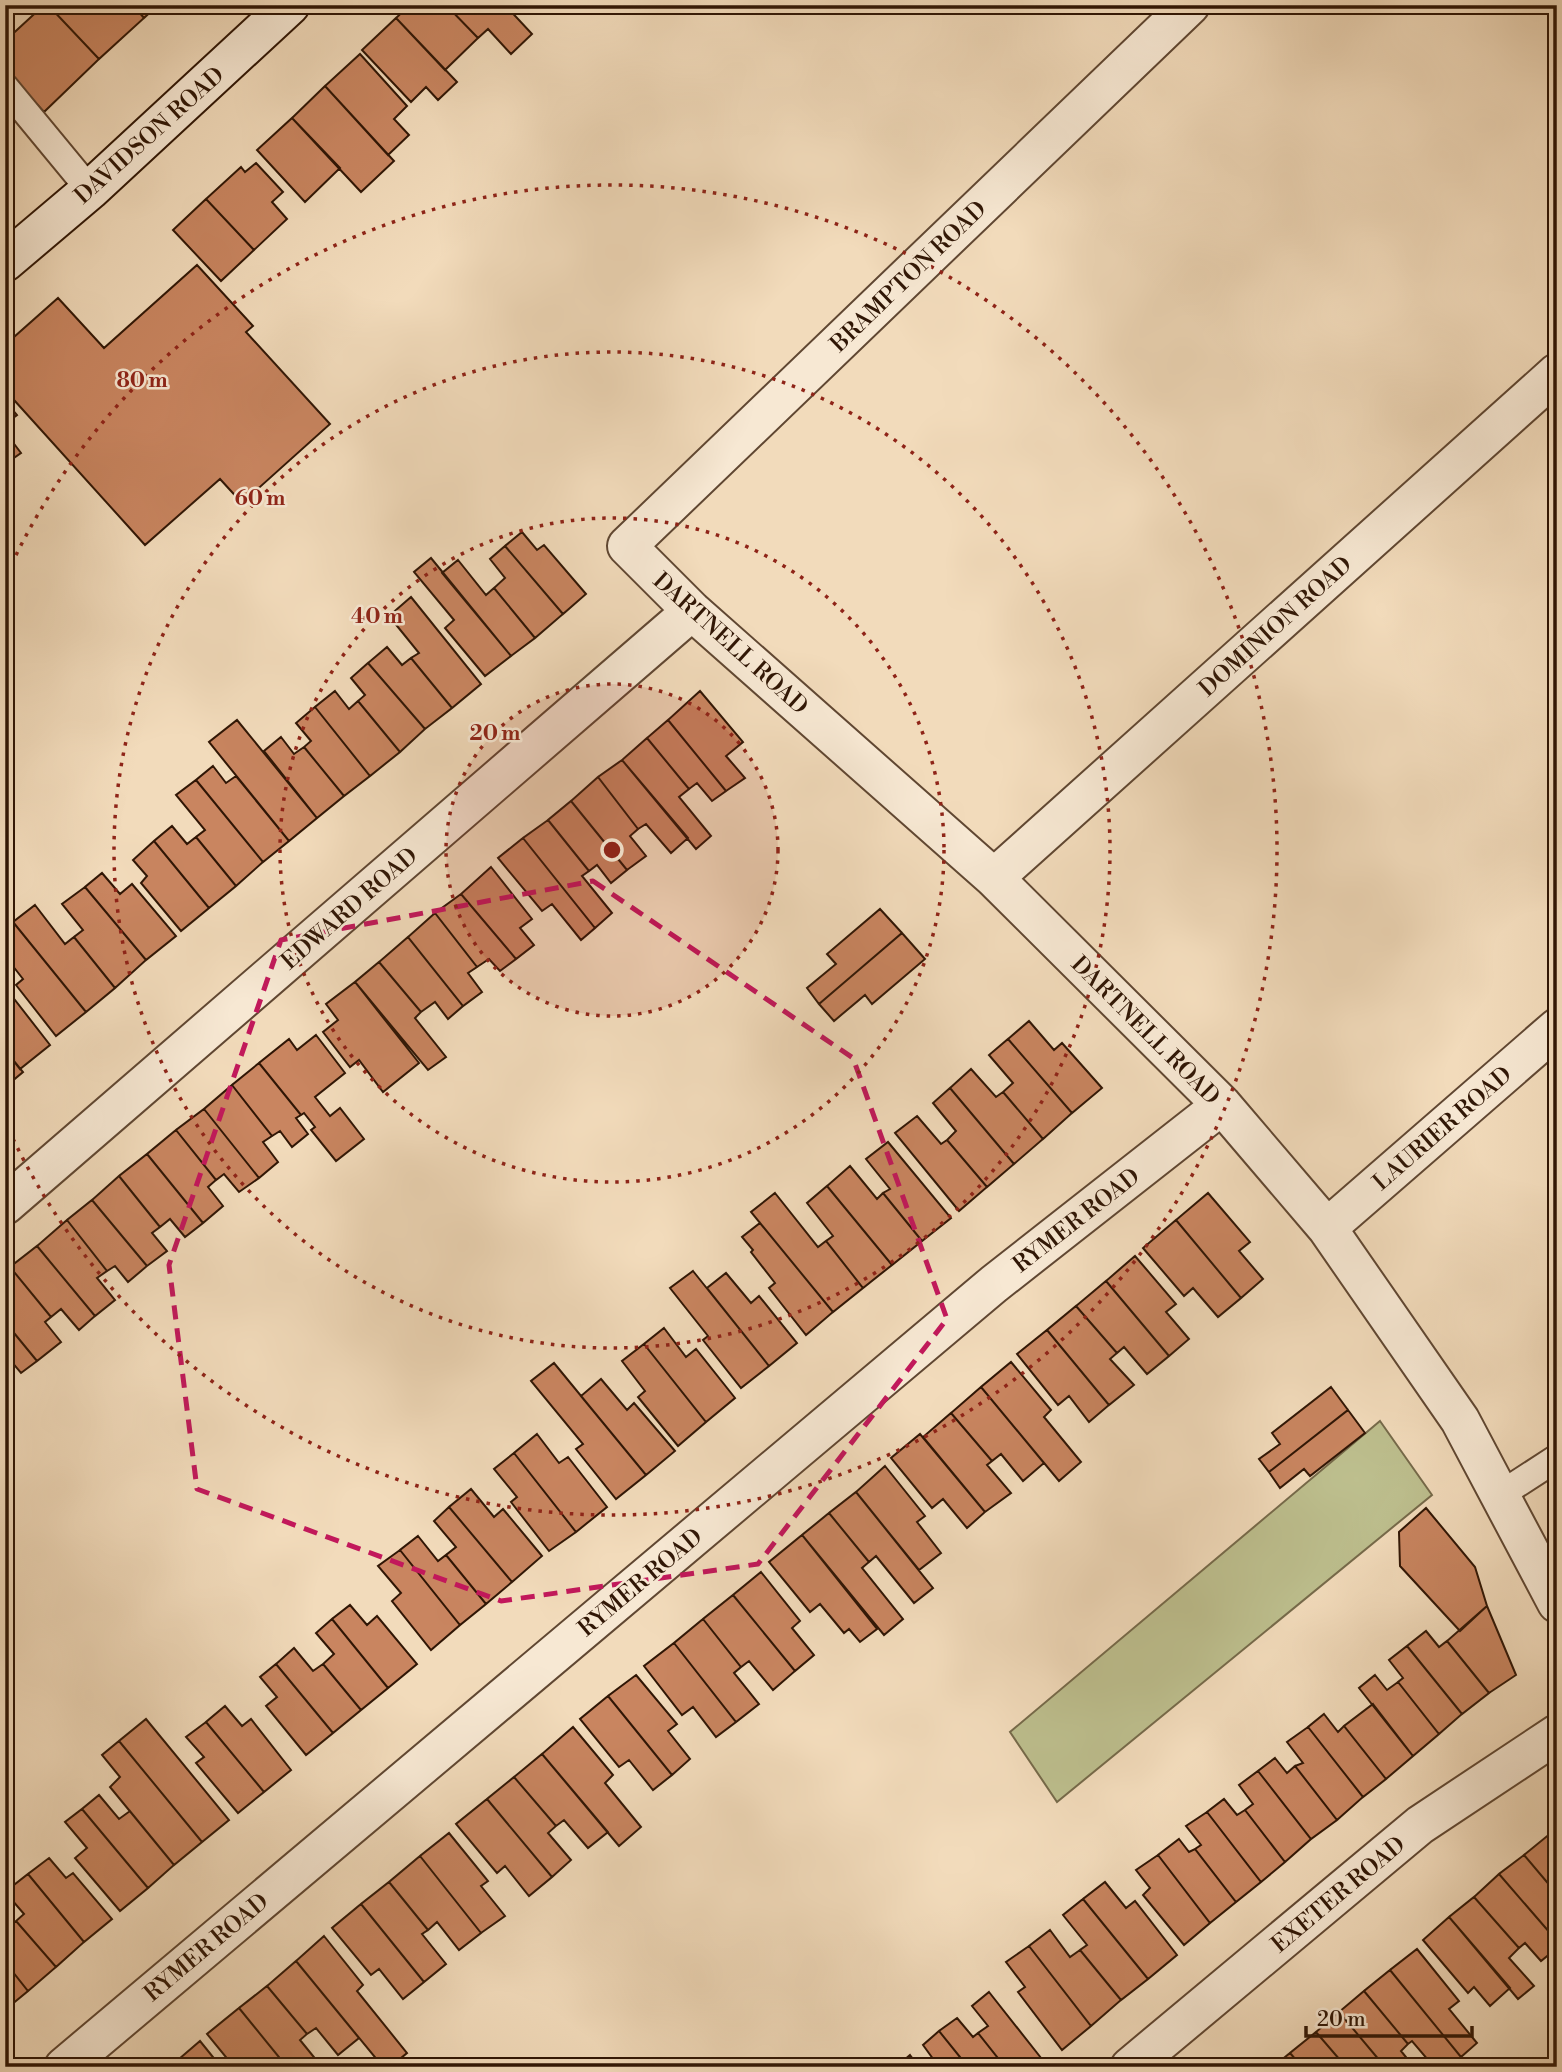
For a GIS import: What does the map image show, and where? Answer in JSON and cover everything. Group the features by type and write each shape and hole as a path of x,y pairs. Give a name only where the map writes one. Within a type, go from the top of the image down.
{"street":[{"name":"DAVIDSON ROAD","path":"5,262 90,190 290,5"},
{"name":"BRAMPTON ROAD","path":"627,546 1190,5"},
{"name":"DOMINION ROAD","path":"994,878 1557,373"},
{"name":"DARTNELL ROAD","path":"627,546 692,611 994,878 1222,1105 1326,1228 1460,1420 1557,1603"},
{"name":"EDWARD ROAD","path":"5,1205 692,611"},
{"name":"LAURIER ROAD","path":"1326,1228 1557,1028"},
{"name":"RYMER ROAD","path":"64,2067 994,1284 1222,1105"},
{"name":"EXETER ROAD","path":"1130,2067 1420,1825 1557,1734"}],"lane":[{"path":"5,87 90,190"},
{"path":"1500,1495 1557,1458"}],"highlighted area":[{"path":"593,881 853,1058 947,1319 758,1564 501,1601 197,1489 169,1265 281,940"}],"green space":[{"path":"1380,1421 1432,1495 1057,1802 1010,1732"}],"building":[{"path":"44,5 48,5 99,59 44,112 5,70 5,41"},
{"path":"48,5 133,5 144,18 99,59"},
{"path":"133,5 158,5 144,18"},
{"path":"410,5 446,5 478,38 445,70 396,18"},
{"path":"446,5 505,5 532,34 511,54 488,29 478,38"},
{"path":"396,18 457,82 438,100 426,87 411,102 362,50"},
{"path":"360,54 407,106 394,119 409,135 388,155 325,86"},
{"path":"325,86 394,161 361,192 292,118"},
{"path":"292,118 340,168 305,202 257,150"},
{"path":"256,163 283,192 272,202 287,219 254,250 206,199 241,167 245,172"},
{"path":"206,199 254,250 221,281 173,230"},
{"path":"197,265 253,326 246,332 330,424 242,503 220,479 145,545 5,390 5,345 58,298 104,348"},
{"path":"5,401 17,415 5,424"},
{"path":"5,432 21,453 5,464"},
{"path":"522,532 537,550 544,545 586,594 563,614 505,546"},
{"path":"505,546 563,614 535,638 494,588 505,578 490,559"},
{"path":"431,558 511,656 485,676 445,628 454,620 414,572"},
{"path":"458,560 486,595 494,588 535,638 511,656 442,573"},
{"path":"411,597 481,684 452,708 411,658 419,653 389,616"},
{"path":"387,647 402,665 411,658 452,708 425,729 368,663"},
{"path":"368,663 425,729 400,752 358,701 365,695 351,678"},
{"path":"335,691 349,709 358,701 400,752 370,776 315,707"},
{"path":"700,691 743,742 726,756 745,778 726,791 668,720"},
{"path":"315,707 370,776 344,796 304,747 311,741 296,723"},
{"path":"237,720 317,818 289,841 209,742"},
{"path":"668,720 726,791 712,801 697,783 689,789 647,738"},
{"path":"281,737 294,754 304,747 344,796 317,818 264,751"},
{"path":"647,738 689,789 679,797 711,836 696,849 622,760"},
{"path":"622,760 688,838 671,853 646,824 638,829 598,777"},
{"path":"213,766 226,783 236,776 289,841 263,862 196,780"},
{"path":"598,777 638,829 630,836 646,856 627,870 571,801"},
{"path":"196,780 263,862 236,886 196,837 205,830 176,795"},
{"path":"571,801 627,870 611,883 597,865 589,871 548,820"},
{"path":"548,820 589,871 582,876 612,913 595,928 523,838"},
{"path":"172,826 187,844 196,837 236,886 209,908 154,841"},
{"path":"523,838 595,928 581,940 552,904 542,911 498,858"},
{"path":"154,841 209,908 181,931 141,883 147,876 133,860"},
{"path":"491,867 532,919 520,928 534,945 516,959 461,894"},
{"path":"102,873 120,894 132,884 176,936 146,960 85,887"},
{"path":"85,887 146,960 115,988 74,937 83,930 62,904"},
{"path":"461,894 516,959 500,971 489,959 477,967 435,913"},
{"path":"35,905 65,944 74,937 115,988 86,1012 13,922"},
{"path":"880,909 902,933 819,1004 807,988 836,964 827,954"},
{"path":"435,913 477,967 468,973 482,992 463,1006 408,937"},
{"path":"13,922 86,1012 56,1036 16,985 23,979 5,956 5,928"},
{"path":"902,933 925,959 872,1004 865,995 834,1021 819,1004"},
{"path":"408,937 463,1006 448,1019 435,1002 421,1012 379,962"},
{"path":"379,962 421,1012 415,1018 446,1057 428,1070 355,982"},
{"path":"355,982 419,1063 383,1092 359,1060 350,1067 323,1032 338,1020 326,1004"},
{"path":"8,991 50,1045 20,1069 5,1050 5,993"},
{"path":"1029,1021 1054,1050 1062,1043 1102,1088 1072,1113 1008,1039"},
{"path":"316,1035 345,1073 315,1097 330,1116 340,1108 364,1139 336,1161 311,1130 315,1127 304,1113 301,1115 259,1063 289,1039 297,1050"},
{"path":"1008,1039 1072,1113 1043,1139 1003,1092 1013,1083 989,1055"},
{"path":"5,1050 23,1072 5,1087"},
{"path":"259,1063 301,1115 296,1118 308,1134 292,1147 280,1131 272,1136 232,1085"},
{"path":"971,1069 996,1097 1003,1092 1043,1139 1014,1164 950,1088"},
{"path":"232,1085 272,1136 263,1142 278,1162 259,1178 204,1109"},
{"path":"950,1088 1014,1164 987,1187 947,1140 956,1131 933,1103"},
{"path":"204,1109 259,1178 239,1192 224,1174 216,1180 176,1130"},
{"path":"917,1116 941,1144 947,1140 987,1187 959,1211 895,1133"},
{"path":"176,1130 216,1180 208,1187 223,1206 203,1223 147,1154"},
{"path":"888,1142 951,1218 922,1241 883,1193 890,1189 866,1159"},
{"path":"147,1154 203,1223 185,1237 170,1219 160,1227 119,1176"},
{"path":"850,1166 877,1199 883,1193 922,1241 892,1265 827,1186"},
{"path":"119,1176 160,1227 152,1233 167,1251 147,1266 92,1200"},
{"path":"827,1186 892,1265 863,1288 826,1241 833,1236 807,1203"},
{"path":"775,1193 818,1247 826,1241 863,1288 833,1312 751,1212"},
{"path":"1208,1193 1250,1242 1239,1251 1263,1279 1241,1298 1176,1220"},
{"path":"92,1200 147,1266 128,1282 115,1266 107,1271 67,1220"},
{"path":"67,1220 107,1271 97,1278 115,1300 95,1316 37,1246"},
{"path":"1176,1220 1241,1298 1218,1317 1193,1288 1184,1296 1143,1248"},
{"path":"760,1223 833,1312 806,1335 769,1288 775,1283 742,1237"},
{"path":"37,1246 95,1316 79,1330 61,1309 51,1317 10,1267"},
{"path":"1135,1256 1176,1304 1166,1312 1189,1339 1169,1356 1106,1281"},
{"path":"10,1267 51,1317 45,1322 61,1342 37,1361 5,1322 5,1272"},
{"path":"693,1271 769,1366 741,1388 703,1340 708,1336 670,1288"},
{"path":"726,1273 751,1303 759,1296 797,1343 769,1366 707,1288"},
{"path":"1106,1281 1169,1356 1147,1374 1124,1347 1117,1353 1076,1306"},
{"path":"1076,1306 1117,1353 1110,1359 1134,1385 1109,1405 1047,1330"},
{"path":"5,1322 37,1361 21,1373 5,1354"},
{"path":"664,1328 686,1357 696,1349 735,1398 706,1422 644,1344"},
{"path":"1047,1330 1109,1405 1089,1422 1069,1396 1058,1405 1017,1354"},
{"path":"644,1344 706,1422 678,1446 638,1397 645,1391 622,1361"},
{"path":"1011,1362 1051,1410 1044,1417 1081,1462 1059,1481 981,1387"},
{"path":"554,1363 646,1475 616,1499 576,1449 583,1444 531,1381"},
{"path":"601,1379 627,1410 634,1403 675,1451 646,1475 581,1396"},
{"path":"981,1387 1044,1463 1023,1481 1001,1454 992,1461 951,1413"},
{"path":"1331,1387 1348,1410 1269,1472 1259,1459 1280,1444 1272,1433"},
{"path":"1348,1410 1365,1433 1310,1476 1304,1469 1280,1488 1269,1472"},
{"path":"951,1413 992,1461 987,1465 1011,1493 985,1512 923,1437"},
{"path":"537,1434 559,1463 568,1457 607,1507 576,1532 514,1453"},
{"path":"920,1434 985,1512 967,1528 943,1499 932,1508 891,1458"},
{"path":"514,1453 576,1532 549,1551 511,1502 517,1497 494,1469"},
{"path":"885,1466 925,1516 917,1522 941,1553 919,1570 856,1492"},
{"path":"471,1489 494,1517 503,1509 542,1556 512,1582 449,1507"},
{"path":"856,1492 933,1588 914,1603 876,1556 869,1562 829,1513"},
{"path":"449,1507 512,1582 486,1604 446,1555 456,1547 434,1521"},
{"path":"1426,1508 1475,1567 1487,1606 1460,1631 1400,1566 1399,1532"},
{"path":"829,1513 869,1562 862,1568 903,1619 884,1635 802,1535"},
{"path":"802,1535 877,1629 860,1642 849,1629 844,1633 820,1604 810,1612 769,1562"},
{"path":"418,1536 438,1561 446,1555 486,1604 460,1625 400,1550"},
{"path":"400,1550 460,1625 431,1650 392,1601 401,1593 378,1566"},
{"path":"761,1572 800,1621 792,1628 814,1655 795,1671 733,1595"},
{"path":"733,1595 795,1671 773,1690 749,1661 741,1667 703,1619"},
{"path":"350,1605 367,1625 377,1616 417,1664 388,1688 332,1619"},
{"path":"1487,1606 1516,1675 1489,1693 1447,1641"},
{"path":"332,1619 388,1688 361,1710 323,1664 334,1654 316,1633"},
{"path":"703,1619 741,1667 734,1673 759,1704 736,1722 674,1643"},
{"path":"1426,1631 1439,1647 1447,1641 1489,1693 1462,1714 1407,1646"},
{"path":"674,1643 736,1722 716,1737 693,1707 682,1715 644,1666"},
{"path":"1407,1646 1462,1714 1439,1734 1398,1682 1403,1678 1389,1660"},
{"path":"294,1648 313,1671 323,1664 361,1710 333,1733 276,1664"},
{"path":"276,1664 333,1733 306,1755 266,1706 277,1697 260,1677"},
{"path":"636,1675 677,1724 668,1731 690,1759 672,1775 608,1696"},
{"path":"1375,1675 1387,1690 1398,1682 1439,1734 1413,1756 1359,1688"},
{"path":"608,1696 672,1775 653,1790 629,1760 619,1767 580,1719"},
{"path":"1373,1704 1413,1756 1386,1779 1344,1726"},
{"path":"225,1706 242,1726 251,1719 291,1770 264,1792 206,1722"},
{"path":"1324,1714 1338,1732 1344,1726 1386,1779 1363,1797 1308,1727"},
{"path":"146,1719 229,1820 202,1842 119,1741"},
{"path":"206,1722 264,1792 238,1813 196,1763 204,1757 186,1737"},
{"path":"573,1727 613,1775 605,1783 641,1827 619,1846 542,1754"},
{"path":"1308,1727 1363,1797 1337,1820 1295,1766 1303,1763 1287,1742"},
{"path":"119,1741 202,1842 174,1865 110,1787 120,1777 102,1755"},
{"path":"542,1754 608,1832 588,1848 564,1820 556,1826 514,1777"},
{"path":"1275,1758 1287,1773 1295,1766 1337,1820 1311,1839 1258,1771"},
{"path":"1258,1771 1311,1839 1285,1862 1245,1810 1253,1804 1239,1785"},
{"path":"514,1777 556,1826 548,1833 571,1860 552,1877 487,1799"},
{"path":"99,1795 119,1819 130,1811 174,1865 148,1888 82,1809"},
{"path":"487,1799 552,1877 529,1896 505,1866 497,1873 456,1824"},
{"path":"1224,1799 1237,1815 1245,1810 1285,1862 1261,1882 1207,1812"},
{"path":"82,1809 148,1888 120,1911 75,1858 87,1848 65,1822"},
{"path":"1207,1812 1261,1882 1236,1902 1195,1849 1201,1845 1186,1826"},
{"path":"1557,1828 1557,1894 1524,1855"},
{"path":"449,1833 488,1881 481,1886 505,1916 481,1933 420,1856"},
{"path":"1179,1839 1189,1852 1195,1849 1236,1902 1210,1923 1158,1855"},
{"path":"1158,1855 1210,1923 1184,1945 1143,1895 1150,1888 1136,1870"},
{"path":"1524,1855 1557,1894 1557,1941 1499,1874"},
{"path":"420,1856 481,1933 459,1950 437,1922 428,1930 389,1882"},
{"path":"49,1858 66,1878 73,1873 112,1919 84,1942 28,1874"},
{"path":"28,1874 84,1942 56,1967 16,1921 24,1914 5,1892"},
{"path":"1499,1874 1557,1941 1557,1948 1541,1961 1525,1943 1519,1948 1474,1897"},
{"path":"389,1882 428,1930 422,1934 446,1964 424,1982 361,1904"},
{"path":"1105,1882 1126,1908 1135,1901 1177,1955 1148,1979 1083,1899"},
{"path":"1474,1897 1519,1948 1509,1958 1534,1986 1518,1999 1449,1917"},
{"path":"1083,1899 1148,1979 1121,2000 1080,1950 1087,1945 1063,1915"},
{"path":"361,1904 424,1982 403,1999 379,1969 371,1975 332,1928"},
{"path":"1449,1917 1510,1988 1490,2006 1474,1987 1468,1993 1423,1940"},
{"path":"5,1921 9,1926 16,1921 56,1967 28,1991 5,1962"},
{"path":"1050,1930 1070,1957 1080,1950 1121,2000 1091,2026 1029,1946"},
{"path":"324,1936 363,1985 357,1991 407,2053 390,2067 383,2067 296,1961"},
{"path":"1029,1946 1091,2026 1062,2050 1018,1992 1025,1987 1006,1962"},
{"path":"1417,1949 1459,2001 1449,2009 1477,2043 1461,2057 1390,1970"},
{"path":"296,1961 359,2038 338,2055 316,2028 307,2034 267,1986"},
{"path":"5,1962 28,1991 5,2010"},
{"path":"1390,1970 1461,2057 1449,2067 1434,2067 1412,2041 1408,2044 1364,1991"},
{"path":"267,1986 307,2034 300,2040 322,2067 287,2067 239,2008"},
{"path":"1364,1991 1408,2044 1401,2051 1414,2067 1385,2067 1339,2012"},
{"path":"989,1992 1045,2063 1040,2067 1005,2067 978,2033 988,2026 972,2006"},
{"path":"239,2008 287,2067 234,2067 207,2034"},
{"path":"1339,2012 1385,2067 1346,2067 1316,2032"},
{"path":"957,2018 973,2037 978,2033 1005,2067 968,2067 939,2031"},
{"path":"939,2031 968,2067 939,2067 923,2045"},
{"path":"1316,2032 1346,2067 1302,2067 1290,2053"},
{"path":"200,2041 221,2067 172,2065"},
{"path":"1290,2053 1302,2067 1273,2067"},
{"path":"910,2055 919,2067 896,2067"}]}
